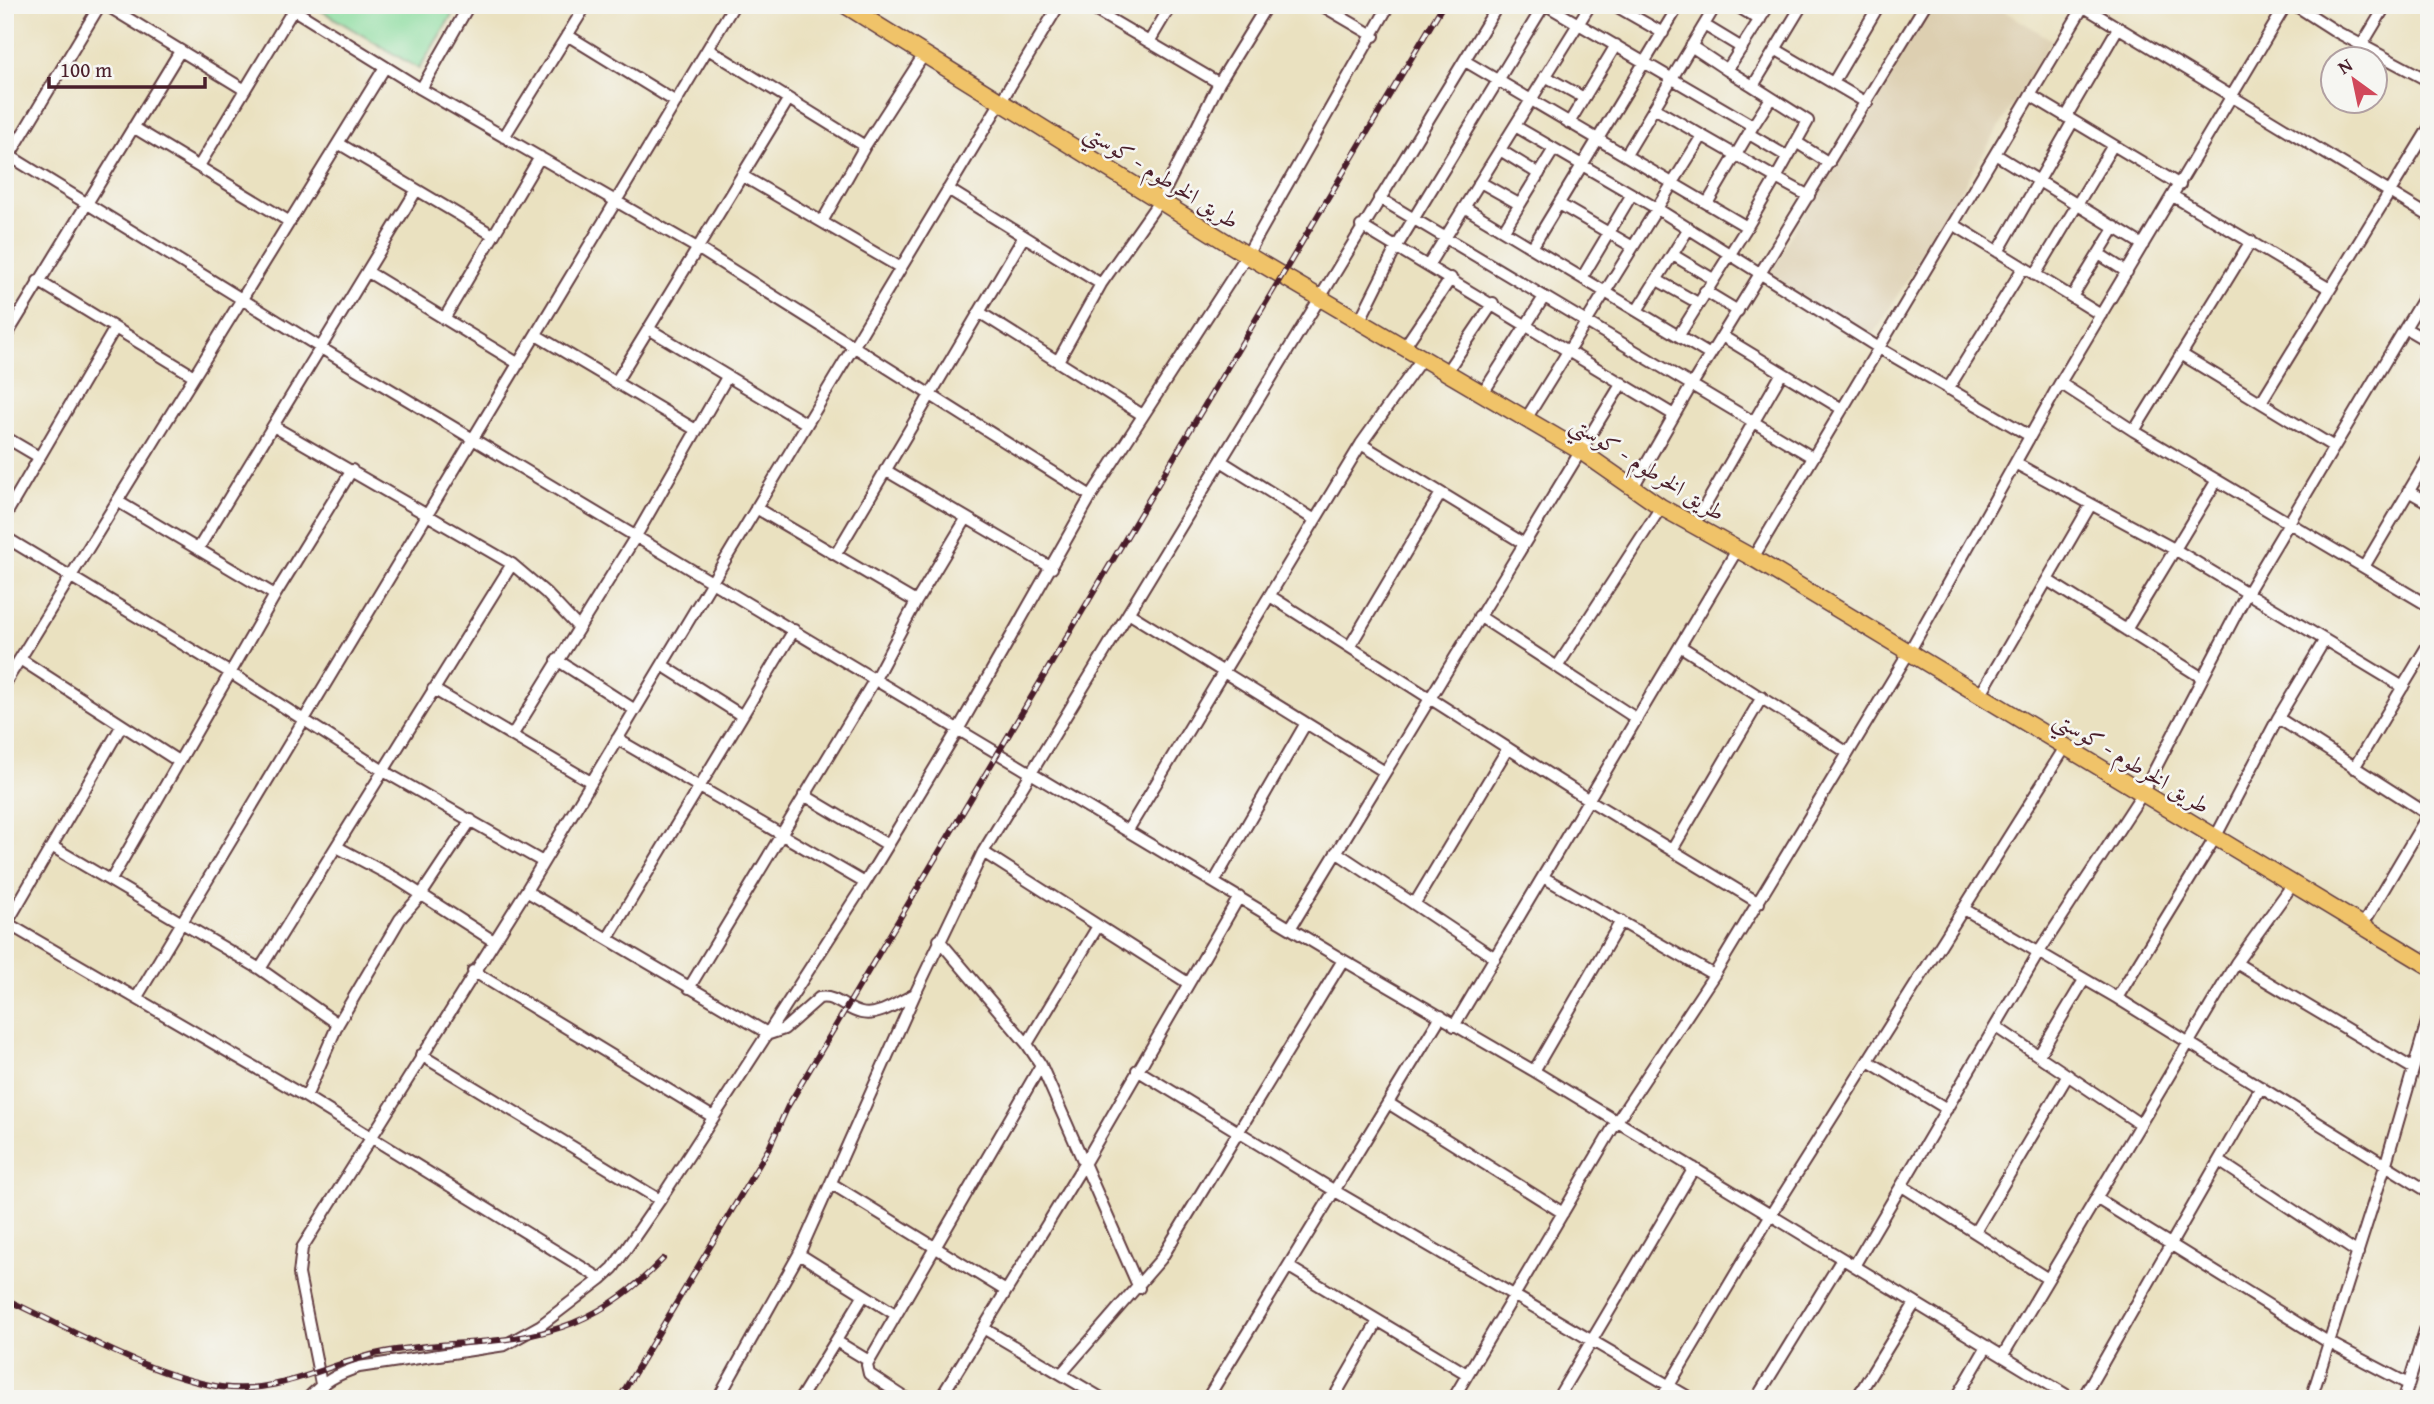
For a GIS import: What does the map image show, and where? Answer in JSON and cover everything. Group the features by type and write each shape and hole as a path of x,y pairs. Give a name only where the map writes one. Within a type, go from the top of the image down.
{"highway":[{"name":"طريق الخرطوم - كوستي","path":"845,5 923,56 1247,255 1321,296 1582,452 1661,507 1752,558 2064,749 2429,966"}],"street":[{"path":"100,5 7,157 1343,960 1534,1071 2073,1399"},
{"path":"106,5 245,90"},
{"path":"421,89 469,5"},
{"path":"504,137 586,5"},
{"path":"137,997 734,5"},
{"path":"321,1384 299,1274 302,1248 492,940 526,891 1059,5"},
{"path":"1086,5 1219,83"},
{"path":"1149,42 1171,5"},
{"path":"1058,361 1101,284 1160,200 1219,83 1267,5"},
{"path":"1321,5 1374,36"},
{"path":"307,1399 321,1384 338,1373 359,1367 505,1345 541,1325 612,1268 769,1034 960,728 1091,496 1141,414 1247,255 1374,36 1389,5"},
{"path":"718,1399 799,1254 939,940 983,852 1130,614 1361,226 1498,5"},
{"path":"1360,320 1397,246 1545,5 1672,78 1788,157"},
{"path":"1429,264 1590,5"},
{"path":"1614,5 1662,33"},
{"path":"1632,16 1638,5"},
{"path":"1533,246 1679,5"},
{"path":"1626,155 1716,5"},
{"path":"1735,5 1760,20"},
{"path":"1727,70 1769,5"},
{"path":"1752,86 1802,5"},
{"path":"1833,83 1879,5"},
{"path":"1633,487 1691,386 1925,5"},
{"path":"1453,1399 1617,1121 1759,903 1908,654 2060,383 2286,5"},
{"path":"2295,5 2429,81"},
{"path":"2362,45 2386,5"},
{"path":"1752,558 2082,6 2429,216"},
{"path":"199,166 290,8 421,89 699,249 1091,496"},
{"path":"1704,25 1742,48"},
{"path":"1998,252 2118,28"},
{"path":"567,35 676,102"},
{"path":"1569,123 1616,46"},
{"path":"1679,335 1747,227 1808,121 1691,46"},
{"path":"708,49 865,146"},
{"path":"1775,49 1867,103"},
{"path":"5,338 180,51"},
{"path":"824,220 865,146 923,56"},
{"path":"1465,61 1747,227"},
{"path":"5,683 385,66"},
{"path":"1545,76 1584,98"},
{"path":"2030,95 2180,185"},
{"path":"1708,202 1771,98"},
{"path":"616,382 788,100"},
{"path":"1654,108 1809,196"},
{"path":"1515,126 1730,253 1879,348 2030,436"},
{"path":"133,127 290,222"},
{"path":"2261,402 2429,128"},
{"path":"1526,419 1702,136"},
{"path":"1796,142 1829,163"},
{"path":"338,143 493,234"},
{"path":"2035,275 2113,145"},
{"path":"1504,230 1553,149"},
{"path":"1500,150 1539,174"},
{"path":"1995,154 2143,246"},
{"path":"444,319 540,157"},
{"path":"743,176 824,220 901,268"},
{"path":"1480,182 1519,204"},
{"path":"948,189 1101,284"},
{"path":"198,549 416,191"},
{"path":"1583,276 1632,194"},
{"path":"2173,196 2330,289"},
{"path":"1379,198 1812,457"},
{"path":"1559,204 1633,247"},
{"path":"1464,207 1638,309 1710,355"},
{"path":"1953,224 2101,315"},
{"path":"1361,226 1429,264 1674,415"},
{"path":"2073,297 2115,227"},
{"path":"1638,309 1689,228"},
{"path":"836,554 1023,238"},
{"path":"2134,431 2251,241"},
{"path":"2099,254 2127,272"},
{"path":"1673,255 1713,279"},
{"path":"1948,389 2023,268"},
{"path":"368,272 519,364"},
{"path":"1405,346 1451,278"},
{"path":"1657,280 1698,303"},
{"path":"38,281 194,376"},
{"path":"1854,1266 2039,952 2142,794 2247,593 2429,288"},
{"path":"1705,292 1738,311"},
{"path":"1483,393 1544,297"},
{"path":"1447,371 1493,303"},
{"path":"979,312 1141,414"},
{"path":"5,516 115,328"},
{"path":"2405,328 2429,342"},
{"path":"649,329 807,424"},
{"path":"536,335 696,430"},
{"path":"1722,335 1842,409"},
{"path":"2181,355 2334,447"},
{"path":"1128,830 1361,444 1423,357"},
{"path":"1694,525 1782,373"},
{"path":"513,734 577,626 636,536 727,377"},
{"path":"1291,927 1622,383"},
{"path":"2060,383 2134,431 2429,606"},
{"path":"273,426 512,564 546,593 577,626"},
{"path":"5,437 39,457"},
{"path":"1361,444 1523,543"},
{"path":"2364,567 2429,457"},
{"path":"1221,461 1315,520"},
{"path":"2014,463 2176,550 2403,687"},
{"path":"111,880 229,672 352,470"},
{"path":"885,470 1052,568"},
{"path":"2126,630 2217,480"},
{"path":"2408,491 2429,503"},
{"path":"1350,646 1441,492"},
{"path":"117,501 275,594"},
{"path":"1979,697 2090,506"},
{"path":"1557,667 1661,507"},
{"path":"756,508 916,602"},
{"path":"689,988 875,679 916,602 966,519"},
{"path":"5,537 229,672 385,772 543,862"},
{"path":"1454,1026 1737,550"},
{"path":"260,969 512,564"},
{"path":"2047,580 2201,677"},
{"path":"1269,596 1589,800 1759,903"},
{"path":"1130,614 1385,772"},
{"path":"1479,616 1637,719"},
{"path":"608,938 794,630"},
{"path":"2117,998 2215,838 2278,718 2324,641"},
{"path":"2354,768 2429,643"},
{"path":"1681,646 1848,753"},
{"path":"20,659 178,761"},
{"path":"557,660 635,709"},
{"path":"662,665 741,715"},
{"path":"433,689 592,782"},
{"path":"1672,850 1762,697"},
{"path":"2278,718 2428,814 2362,926"},
{"path":"1213,882 1306,723"},
{"path":"122,724 6,923 306,1097 601,1279"},
{"path":"617,739 864,883"},
{"path":"1415,903 1508,748"},
{"path":"1661,1399 1770,1216 2064,749"},
{"path":"804,796 888,845"},
{"path":"306,1097 338,1024 400,919 421,895 471,820"},
{"path":"337,846 492,940"},
{"path":"52,847 183,921 260,969 338,1024"},
{"path":"983,852 1188,983"},
{"path":"1336,852 1494,958"},
{"path":"1543,877 1714,975"},
{"path":"2003,1355 2236,963 2293,884"},
{"path":"526,891 769,1034"},
{"path":"940,1399 1084,1164 1239,897"},
{"path":"1964,909 2117,998 2429,1192"},
{"path":"1534,1071 1621,921"},
{"path":"1027,1044 1098,926"},
{"path":"939,940 1027,1044 1041,1065 1139,1288"},
{"path":"1062,1373 1139,1288 1161,1259 1241,1132 1343,960"},
{"path":"2236,963 2412,1068"},
{"path":"473,971 713,1116"},
{"path":"2039,1055 2084,980"},
{"path":"769,1034 784,1028 819,998 827,997 858,1012 870,1014 915,994"},
{"path":"2312,1399 2429,1015"},
{"path":"1207,1399 1441,1016"},
{"path":"1996,1027 2140,1124"},
{"path":"421,1055 660,1199"},
{"path":"1868,1061 1947,1109"},
{"path":"907,1399 869,1374 869,1361 1041,1065"},
{"path":"1137,1070 1335,1191 1692,1399"},
{"path":"1975,1232 2068,1075"},
{"path":"2082,1399 2172,1246 2260,1087"},
{"path":"1388,1103 1563,1213"},
{"path":"2219,1161 2358,1253"},
{"path":"1557,1399 1694,1168"},
{"path":"832,1184 1006,1291"},
{"path":"1902,1186 2048,1279"},
{"path":"2096,1198 2328,1342 2408,1384"},
{"path":"799,1254 895,1314"},
{"path":"1756,1399 1842,1259"},
{"path":"1289,1267 1467,1374"},
{"path":"800,1399 864,1295"},
{"path":"1856,1399 1916,1303"},
{"path":"2404,1399 2424,1345 2429,1317"},
{"path":"1334,1399 1378,1321"},
{"path":"983,1328 1103,1399"},
{"path":"836,1341 869,1361"},
{"path":"1956,1399 1987,1346"}],"shaded area":[{"path":"1930,5 1994,5 2052,40 1871,339 1766,276"}],"green space":[{"path":"312,5 458,5 419,69"}],"railway":[{"path":"619,1399 769,1148 788,1106 1443,5"},
{"path":"5,1299 166,1373 221,1387 261,1387 400,1349 500,1340 549,1331 573,1323 610,1304 643,1279 663,1259"}]}
